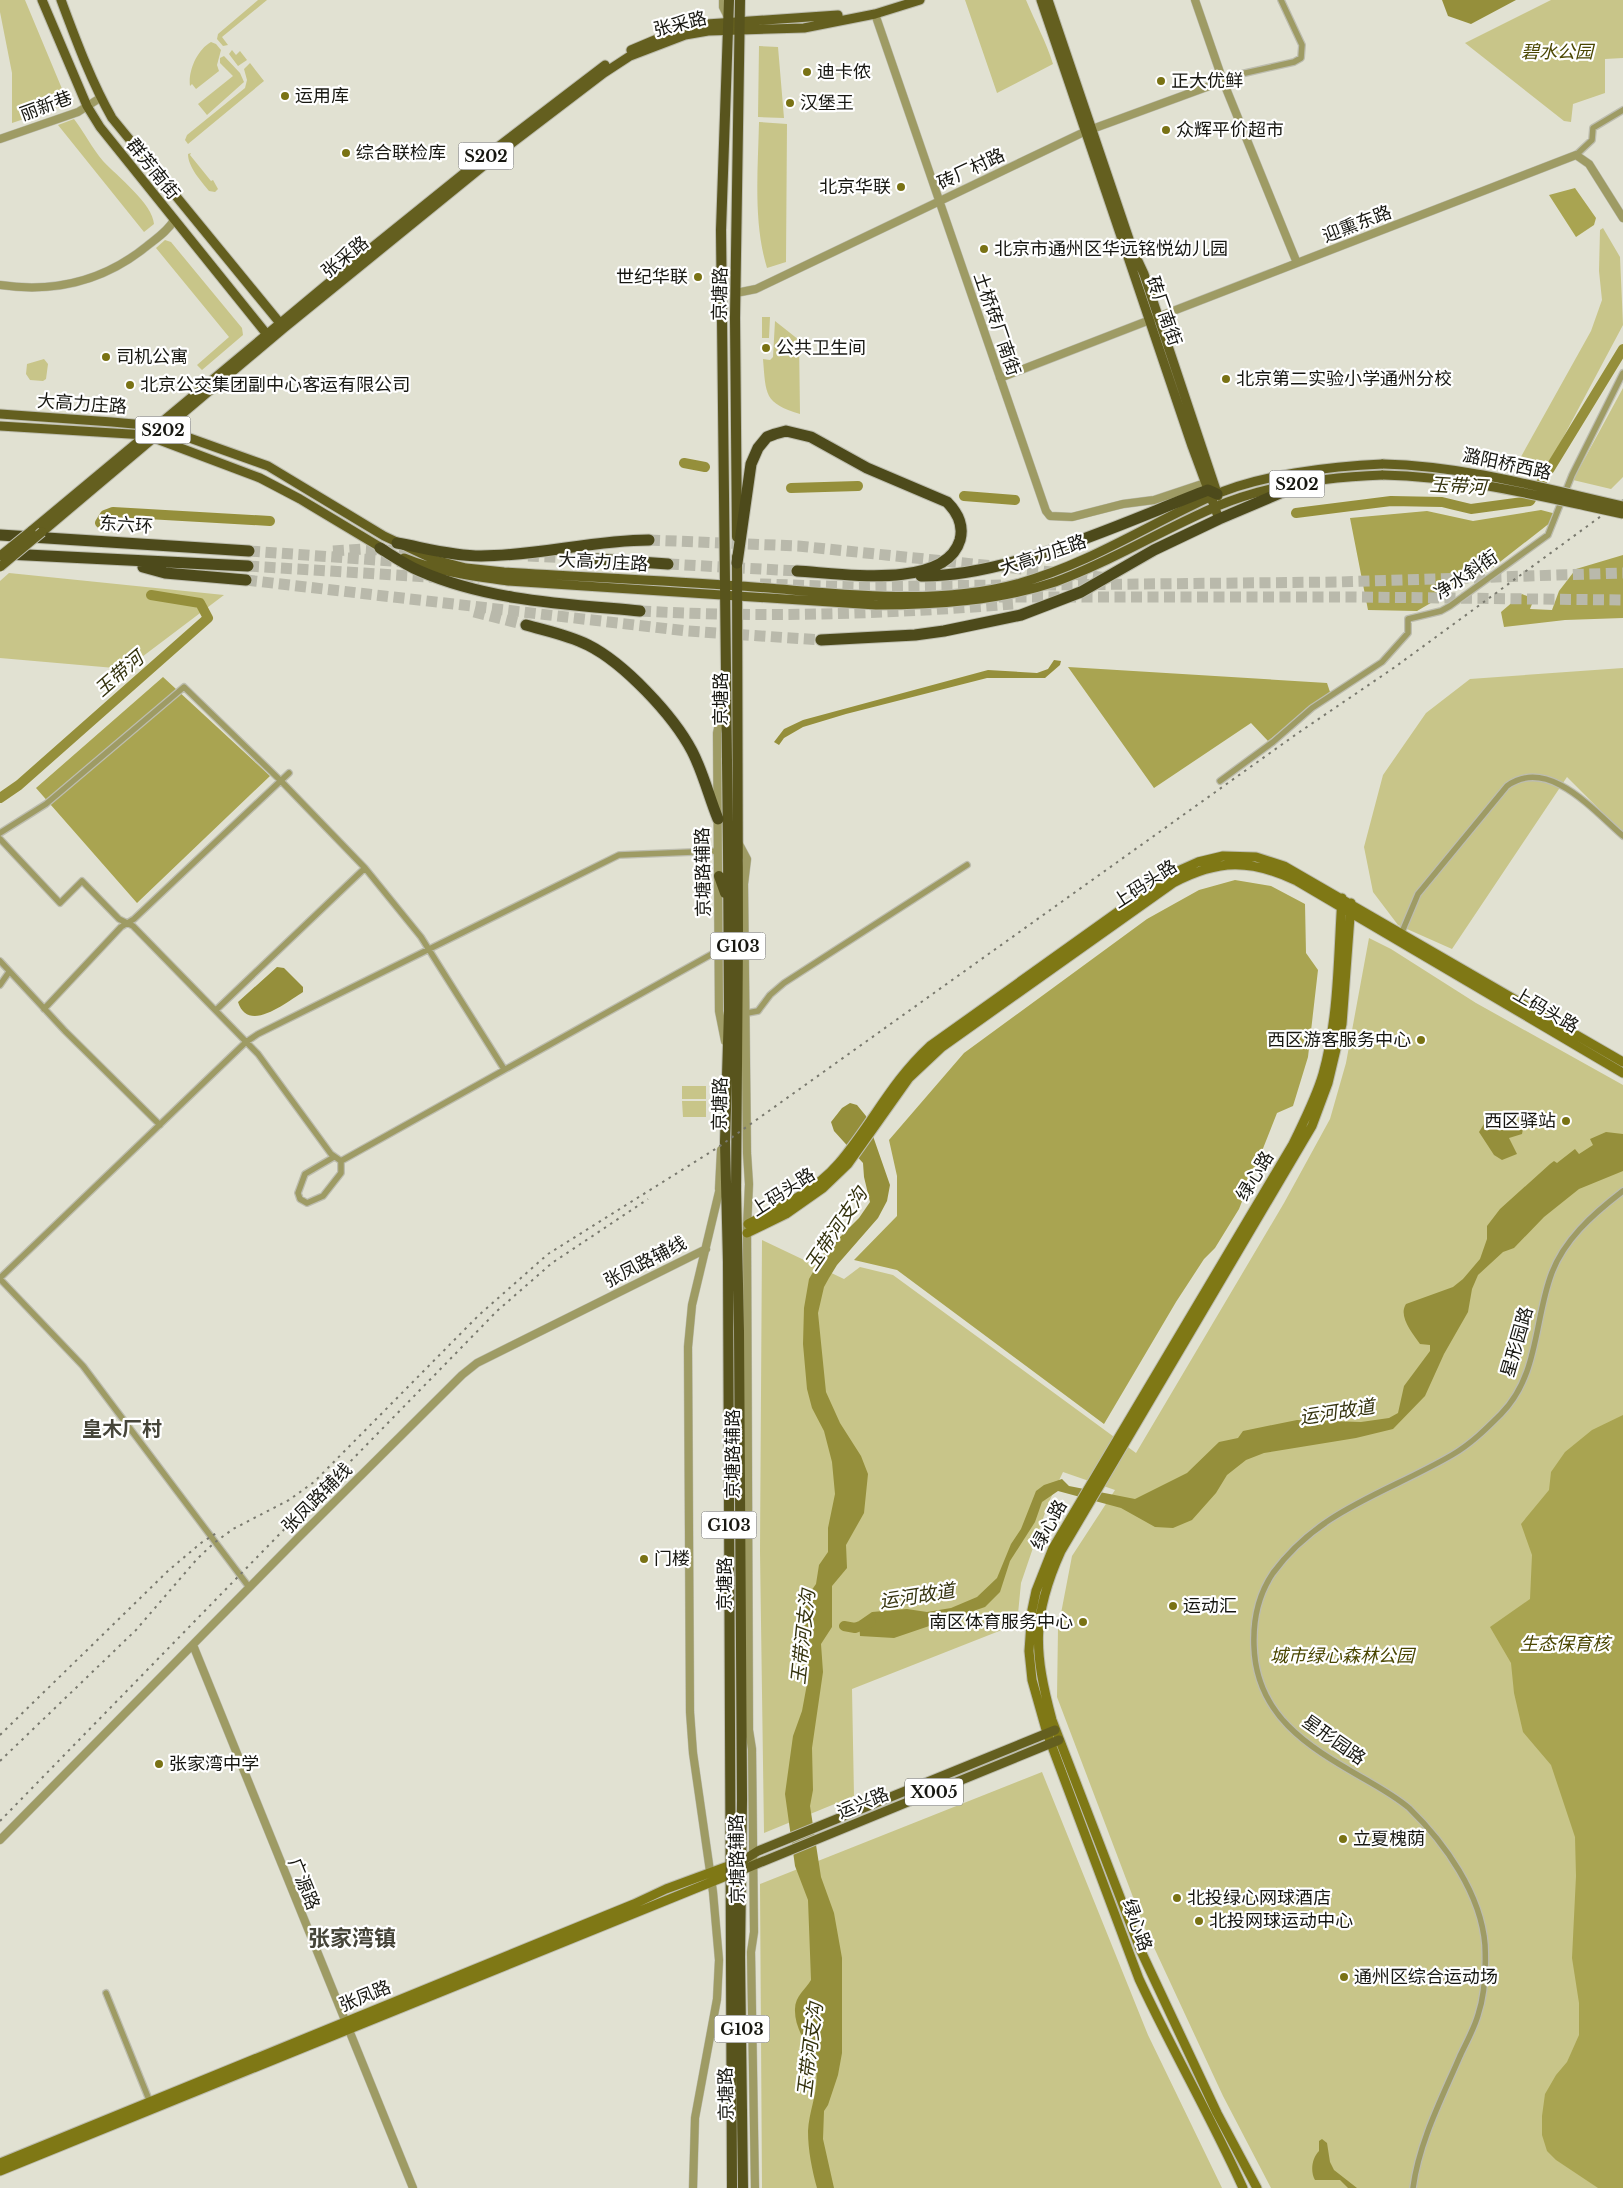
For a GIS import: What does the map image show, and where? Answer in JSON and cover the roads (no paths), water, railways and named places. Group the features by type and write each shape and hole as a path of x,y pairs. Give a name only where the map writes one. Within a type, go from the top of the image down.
{"highway":[{"name":"G103","path":"729,0 735,26"},
{"name":"G103","path":"735,26 740,0"},
{"name":"京塘路","path":"735,26 738,940 741,1014 736,1238 740,1341 745,1866 740,1957 743,2188"},
{"name":"京塘路","path":"732,2188 726,1177 728,901 721,230 735,26"},
{"path":"737,563 751,464 758,448 767,438 786,431 811,437 867,468 947,502 954,509 962,529 958,546 950,557 930,569 892,575"},
{"path":"796,571 943,575 988,569 1065,544 1215,501 1304,483"},
{"path":"821,640 944,632 1021,615 1081,592 1154,550 1215,501"},
{"name":"东六环","path":"0,535 249,551"},
{"path":"398,543 479,556 554,550 605,541 649,540"},
{"path":"380,548 419,571 463,586 514,598 640,612"},
{"name":"东六环","path":"0,555 248,566"},
{"path":"596,559 668,564"},
{"path":"125,562 165,573 246,580"},
{"path":"526,625 566,636 590,646 616,663 638,685 682,733 693,753 718,819"},
{"path":"719,876 728,901"}],"main road":[{"name":"群芳南街","path":"42,0 87,106 100,127 268,337"},
{"name":"群芳南街","path":"61,0 100,98 112,118 282,325"},
{"name":"S202","path":"735,26 832,16 901,0"},
{"name":"S202","path":"735,26 804,28 875,14 920,0"},
{"name":"砖厂南街","path":"1041,0 1215,501"},
{"name":"砖厂南街","path":"1048,0 1088,131"},
{"name":"张采路","path":"0,567 282,325 503,150 604,73 630,56 657,45 685,35 735,26"},
{"name":"砖厂南街","path":"1153,318 1215,501"},
{"name":"大高力庄路","path":"0,414 112,422 160,428 268,466 398,543 435,560 466,568 902,605 976,600 1012,594 1057,581 1215,501"},
{"path":"112,422 117,426 113,434"},
{"name":"大高力庄路","path":"0,426 150,437 260,478 300,499 380,548 429,568 508,581 725,590"},
{"name":"张采路","path":"0,555 150,437"},
{"name":"潞阳桥西路","path":"1215,501 1273,478 1330,468 1383,464 1425,466 1476,472 1623,506"},
{"name":"潞阳桥西路","path":"1304,483 1383,475 1443,478 1476,482 1623,514"},
{"name":"上码头路","path":"747,1229 799,1197 838,1164 899,1077 930,1046 963,1027 1158,883 1183,868 1223,856 1256,857 1284,866 1316,888 1345,903 1623,1073"},
{"name":"绿心路","path":"1051,1731 1043,1691 1038,1640 1042,1606 1052,1570 1069,1537 1312,1126 1328,1083 1342,1024 1351,912 1345,903"},
{"name":"绿心路","path":"1243,2188 1210,2116 1157,2019 1139,1979 1051,1731 1036,1700 1029,1651 1032,1610 1044,1569 1054,1548 1293,1144 1305,1120 1323,1074 1330,1046 1345,903"},
{"name":"上码头路","path":"1351,912 1402,932 1473,977 1623,1062"},
{"name":"运兴路","path":"745,1866 752,1855 772,1845 1051,1731"},
{"name":"绿心路","path":"1055,1742 1140,1949 1217,2113 1256,2188"},
{"name":"运兴路","path":"745,1866 777,1857 1055,1742"},
{"path":"772,1845 771,1852 777,1857"},
{"name":"张凤路","path":"0,2171 711,1876 745,1866"},
{"name":"张凤路","path":"0,2163 346,2026"}],"street":[{"path":"723,0 723,8 735,26"},
{"path":"1196,0 1222,81 1297,263"},
{"path":"1222,81 1232,76 1294,62 1301,58 1302,45 1281,0"},
{"name":"土桥砖厂南街","path":"875,14 1046,511 1050,516 1059,518 1123,504 1169,497 1215,501"},
{"name":"砖厂村路","path":"736,293 756,289 1088,131 1222,81"},
{"name":"丽新巷","path":"0,139 78,112 100,98"},
{"path":"1623,110 1594,128 1592,140 1576,155 1588,164 1623,218"},
{"name":"迎熏东路","path":"1000,378 1576,155"},
{"path":"0,285 52,287 96,277 134,257 169,229 174,220"},
{"name":"净水斜街","path":"1220,781 1273,742 1312,708 1382,662 1408,633 1408,619 1441,611 1450,606 1545,539 1572,475 1623,373"},
{"path":"0,834 46,804 184,687 281,781 365,868 421,937 504,1069"},
{"name":"京塘路辅路","path":"726,690 717,733 719,1011 728,1053"},
{"path":"44,1009 121,926 134,919 289,773"},
{"path":"1402,932 1418,894 1507,786 1516,779 1530,776 1545,778 1564,786 1623,836"},
{"path":"0,840 60,903 82,881 119,919 132,926 258,1054 334,1157 340,1161"},
{"name":"京塘路辅路","path":"738,842 747,859 744,884 741,1014 749,1184 747,1229 749,1730 752,1750 752,1855"},
{"path":"249,1588 83,1366 0,1278 246,1042 619,854 718,851"},
{"path":"741,1014 758,1011 770,995 784,983 967,865"},
{"path":"216,1010 365,868"},
{"path":"340,1161 738,940"},
{"path":"0,961 44,1009 160,1125"},
{"path":"0,985 9,972"},
{"name":"京塘路辅路","path":"693,2188 695,2118 719,1979 719,1942 693,1753 690,1712 688,1347 692,1305 719,1192 721,1153 726,1131"},
{"path":"334,1157 305,1174 298,1193 300,1199 307,1203 323,1196 341,1173 340,1161"},
{"name":"京塘路辅路","path":"719,1192 726,1177"},
{"name":"星形园路","path":"1413,2188 1423,2148 1478,2015 1484,1981 1485,1943 1476,1904 1456,1866 1435,1837 1406,1806 1299,1738 1268,1702 1259,1682 1254,1664 1253,1629 1258,1603 1270,1577 1291,1550 1311,1533 1341,1511 1453,1454 1481,1434 1505,1410 1523,1383 1536,1346 1550,1276 1554,1268 1575,1236 1594,1214 1623,1191"},
{"name":"张凤路辅线","path":"0,1840 441,1396 477,1363 706,1249"},
{"name":"广源路","path":"193,1645 413,2188"},
{"name":"京塘路辅路","path":"745,1866 756,2188"},
{"path":"106,1993 150,2102"}],"water":[{"path":"1442,0 1516,0 1471,24 1448,16"},
{"path":"1054,660 1061,661 1060,665 1045,678 987,678 846,714 803,727 784,738 779,745 774,742 784,729 803,720 988,670 1037,673 1048,669"},
{"path":"277,967 284,968 303,987 303,992 278,1008 259,1016 250,1015 243,1011 238,1002"},
{"name":"玉带河支沟","path":"850,1103 857,1105 866,1116 890,1185 887,1201 878,1218 837,1265 829,1278 824,1287 818,1313 826,1392 840,1423 861,1456 868,1474 864,1513 846,1545 847,1568 832,1586 832,1627 821,1644 823,1672 812,1748 813,1790 810,1806 821,1877 834,1913 842,1958 842,2053 838,2075 828,2105 824,2111 823,2139 834,2188 817,2188 811,2160 808,2131 817,2078 816,2070 795,2017 795,2004 811,1980 808,1900 795,1866 785,1794 793,1736 802,1711 807,1684 809,1652 800,1634 804,1601 816,1584 819,1565 828,1552 828,1528 835,1494 832,1462 824,1431 812,1408 807,1389 803,1344 804,1308 809,1279 824,1253 859,1218 870,1202 863,1163 834,1131 831,1122 842,1108"},
{"path":"1509,1113 1523,1129 1522,1134 1509,1138 1517,1154 1502,1160 1494,1155 1479,1132 1484,1124 1494,1124 1499,1115"},
{"path":"1606,1132 1623,1134 1623,1171 1579,1189 1544,1217 1514,1248 1503,1252 1478,1275 1472,1289 1468,1312 1444,1354 1425,1396 1393,1429 1356,1438 1264,1453 1246,1460 1227,1475 1216,1493 1192,1520 1173,1528 1155,1527 1121,1508 1058,1491 1042,1502 1035,1522 1010,1561 1000,1592 985,1607 894,1638 860,1636 859,1621 872,1612 907,1609 927,1612 951,1608 977,1597 997,1578 1011,1544 1021,1529 1036,1491 1044,1485 1062,1479 1069,1486 1135,1499 1187,1473 1219,1442 1238,1438 1243,1431 1297,1420 1361,1422 1389,1418 1398,1413 1404,1386 1430,1351 1430,1345 1420,1344 1407,1324 1404,1314 1406,1304 1453,1287 1463,1279 1480,1259 1487,1239 1487,1226 1500,1209 1554,1161 1557,1163 1575,1149 1579,1154 1593,1145 1590,1139"},
{"path":"1322,2139 1327,2143 1330,2162 1334,2170 1357,2188 1348,2188 1340,2180 1315,2180 1312,2165 1319,2151 1319,2141"}],"waterway":[{"name":"玉带河","path":"1296,513 1391,501 1442,502 1471,509 1530,501 1623,349"},
{"name":"玉带河","path":"684,463 705,467"},
{"name":"玉带河","path":"791,488 858,486"},
{"name":"玉带河","path":"964,496 1015,500"},
{"name":"玉带河","path":"100,523 105,515 113,512 270,521"},
{"name":"玉带河","path":"0,798 19,785 208,618 200,603 151,595"},
{"name":"运河故道","path":"844,1626 855,1628 871,1622"}],"tunnel":[{"path":"649,540 798,546 1110,578"},
{"path":"333,551 363,549 420,552"},
{"path":"249,551 405,562"},
{"path":"528,556 597,559"},
{"path":"668,564 797,571"},
{"path":"248,566 479,580"},
{"path":"1045,585 1338,582 1623,573"},
{"path":"246,580 687,631 821,640"},
{"path":"760,584 855,587 1001,585"},
{"path":"759,594 803,594"},
{"path":"999,597 1356,597 1623,600"},
{"path":"640,611 826,614 1013,604"},
{"path":"474,612 526,625"}],"railway":[{"path":"0,1761 136,1630 197,1559 214,1543 233,1529 289,1500 314,1482 479,1315 548,1254 717,1148 1298,733 1395,667 1623,500"},
{"path":"0,1821 497,1311 552,1263 648,1199"},
{"path":"0,1735 169,1570 201,1543 218,1532"}],"place":[{"name":"迪卡侬","path":"807,72"},
{"name":"正大优鲜","path":"1161,81"},
{"name":"运用库","path":"285,96"},
{"name":"汉堡王","path":"790,103"},
{"name":"众辉平价超市","path":"1166,130"},
{"name":"综合联检库","path":"346,153"},
{"name":"北京华联","path":"901,187"},
{"name":"北京市通州区华远铭悦幼儿园","path":"984,249"},
{"name":"世纪华联","path":"698,277"},
{"name":"公共卫生间","path":"766,348"},
{"name":"司机公寓","path":"106,357"},
{"name":"北京第二实验小学通州分校","path":"1226,379"},
{"name":"北京公交集团副中心客运有限公司","path":"130,385"},
{"name":"西区游客服务中心","path":"1421,1040"},
{"name":"西区驿站","path":"1566,1121"},
{"name":"门楼","path":"644,1559"},
{"name":"运动汇","path":"1173,1606"},
{"name":"南区体育服务中心","path":"1083,1622"},
{"name":"张家湾中学","path":"159,1764"},
{"name":"立夏槐荫","path":"1343,1839"},
{"name":"北投绿心网球酒店","path":"1177,1898"},
{"name":"北投网球运动中心","path":"1199,1921"},
{"name":"通州区综合运动场","path":"1344,1977"}],"district":[{"name":"皇木厂村","path":"122,1429"},
{"name":"张家湾镇","path":"352,1938"}],"park label":[{"name":"碧水公园","path":"1557,52"},
{"name":"生态保育核","path":"1565,1644"},
{"name":"城市绿心森林公园","path":"1342,1656"}]}
